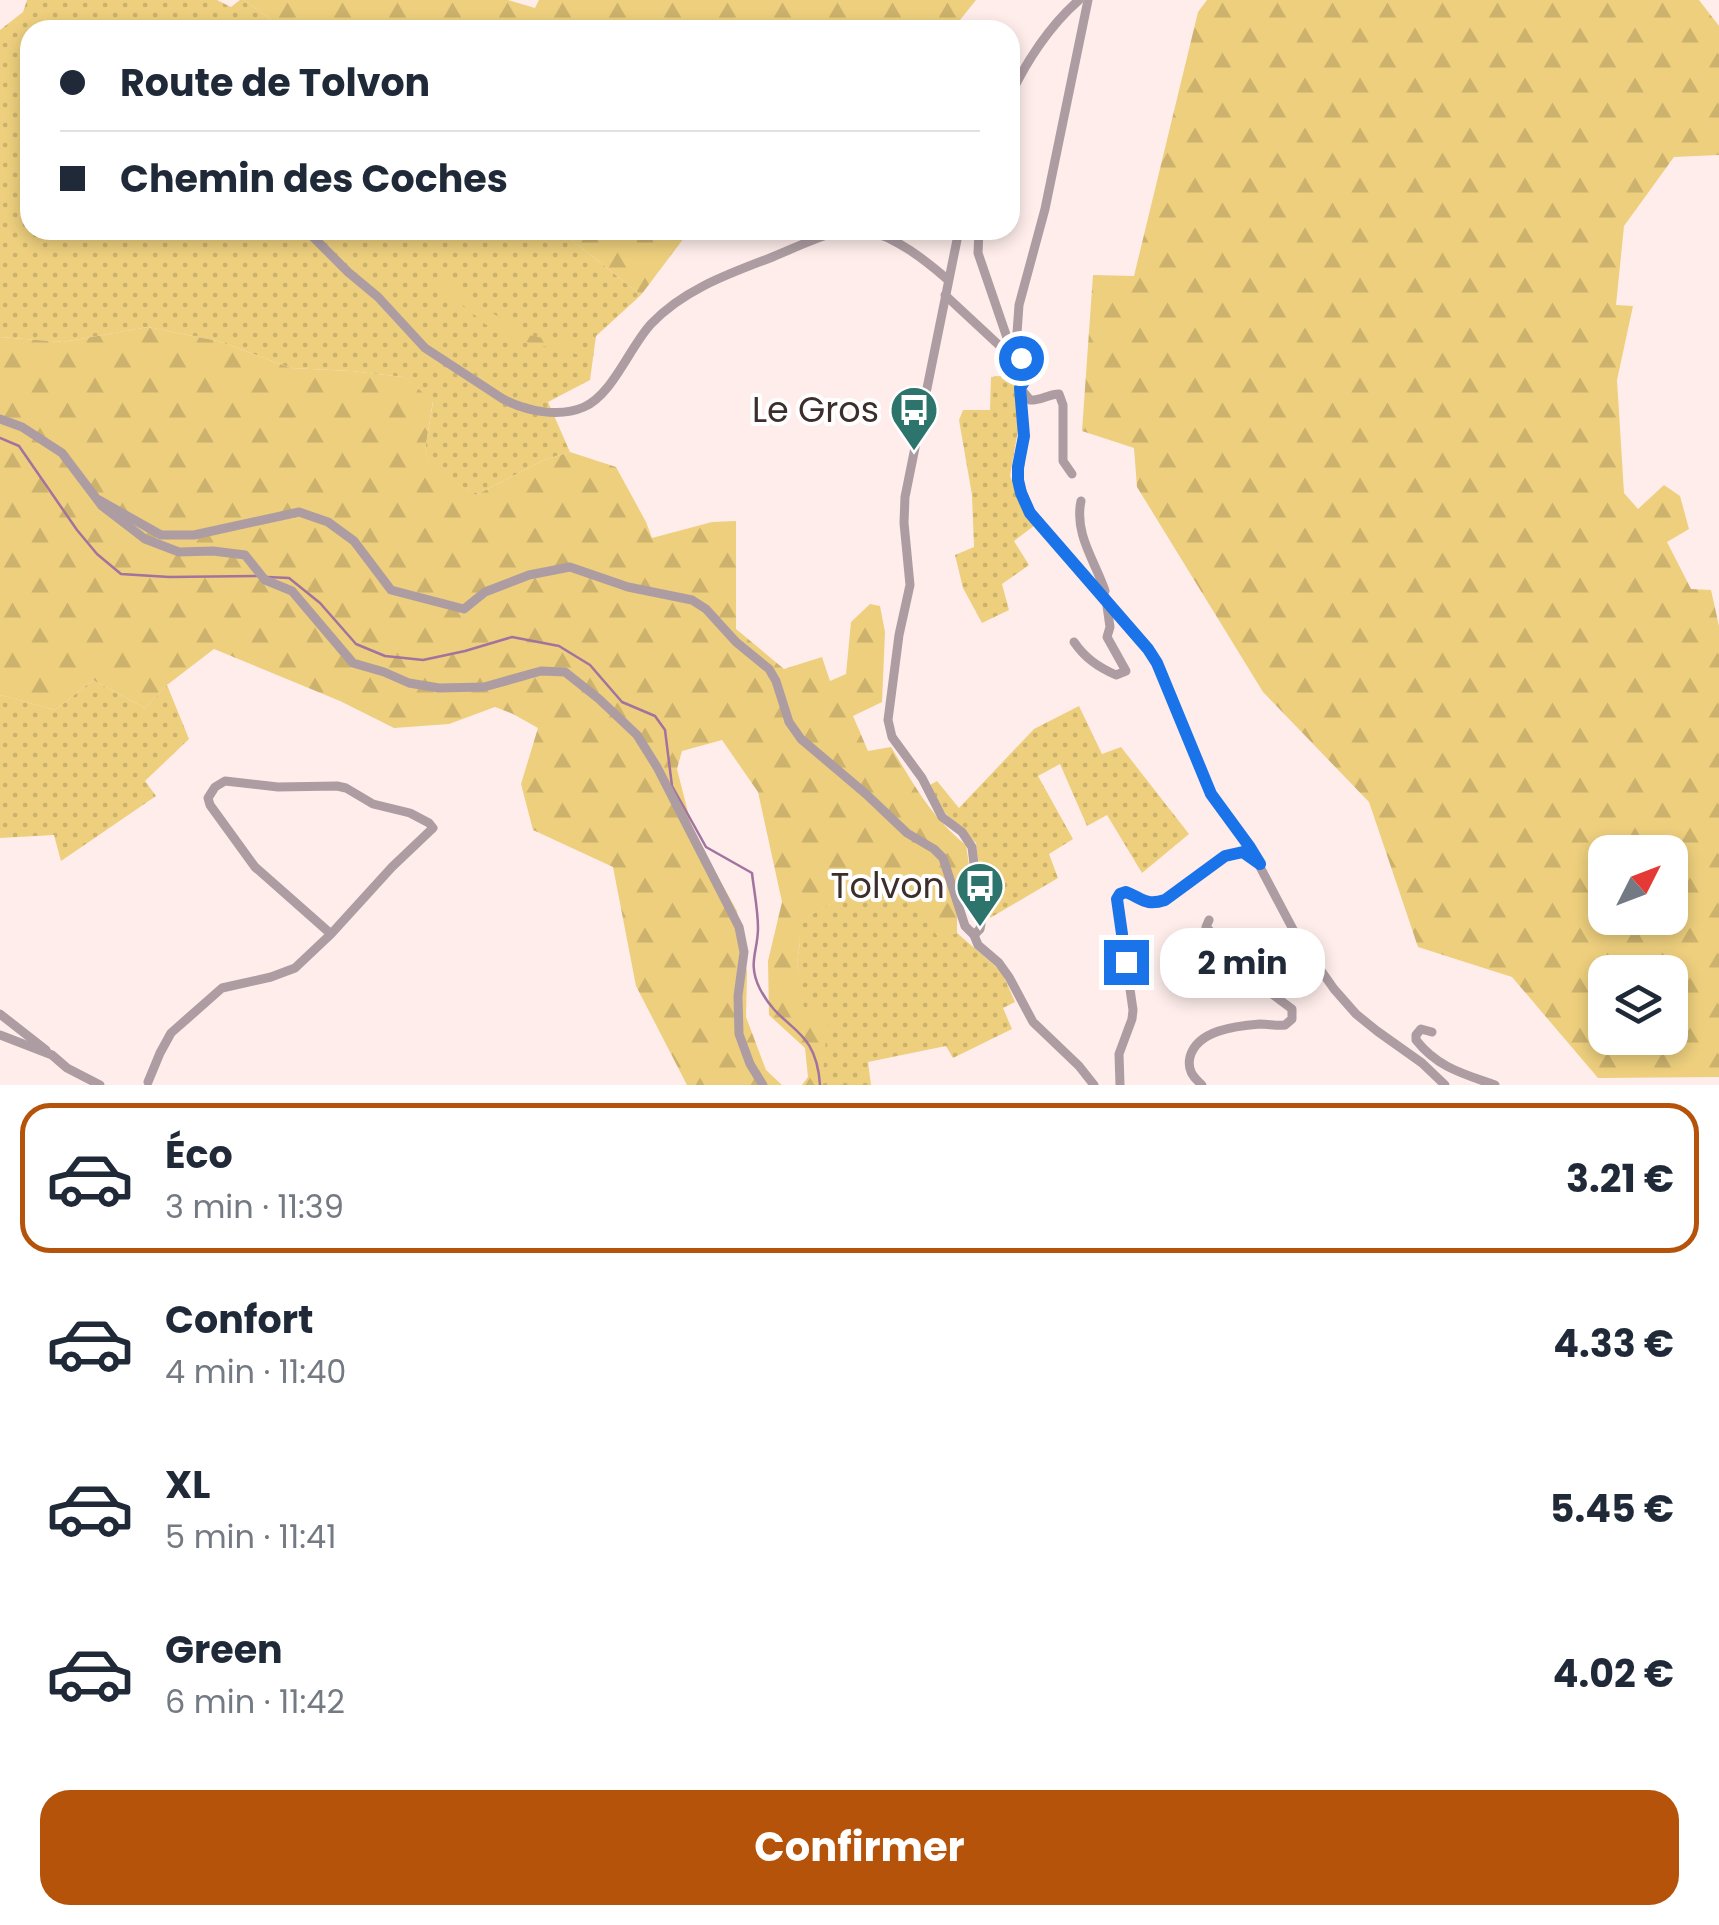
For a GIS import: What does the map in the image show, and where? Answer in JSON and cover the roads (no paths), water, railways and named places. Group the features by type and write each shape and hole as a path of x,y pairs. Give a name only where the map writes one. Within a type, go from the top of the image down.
{"street":[{"path":"1020,77 1046,38 1080,0"},
{"path":"1020,388 1025,372 1017,332 1020,306 1045,209 1088,0"},
{"path":"315,240 378,297 425,348 515,406 543,412 578,410 598,398 650,325 689,294 728,274 816,240"},
{"path":"892,240 948,279"},
{"path":"957,240 904,497 910,586 888,720 892,738 922,778 942,817 962,832 972,847 981,924 974,935"},
{"path":"979,240 978,253 1016,365 1024,436 1018,480 1030,513 1157,663 1211,794 1249,846 1290,924 1334,989 1376,1032 1422,1063 1445,1085"},
{"path":"945,295 1016,365"},
{"path":"1020,388 1030,400 1060,394 1064,461 1072,474"},
{"path":"0,419 22,427 62,452 102,506 145,539 179,552 245,555 265,580 292,591 354,664 409,683 439,688 484,687 541,671 564,672 599,699 637,735 657,767 739,927 744,952 738,996 739,1034 763,1085"},
{"path":"100,500 161,535 194,535 300,512 328,522 354,541 391,590 464,609 485,592 530,575 570,567 628,587 692,600 769,669 789,722 801,739 907,833 943,858 966,926 978,945 1009,976 1033,1022 1094,1085"},
{"path":"1074,642 1097,666 1116,675 1126,671 1106,637 1110,627 1105,590 1080,527 1082,501"},
{"path":"148,1084 171,1033 222,988 295,968 331,934 392,867 432,830 432,826 410,813 366,801 342,786 278,788 228,781 215,786 208,798 210,805 255,867 331,934"},
{"path":"1120,1085 1119,1054 1133,1010 1117,899 1120,894 1126,892 1154,904 1225,856 1243,852 1260,864"},
{"path":"1202,1085 1192,1076 1188,1062 1196,1044 1206,1036 1264,1024 1285,1025 1293,1014 1206,927 1209,920"},
{"path":"0,1014 68,1068 100,1085"},
{"path":"1432,1032 1421,1030 1416,1040 1437,1062 1459,1074 1495,1085"},
{"path":"0,1035 52,1055"}],"waterway":[{"path":"0,438 19,446 77,530 121,574 259,576"},
{"path":"267,577 289,578 320,603 356,644 385,656 423,660 512,637 559,646 590,665 622,702 655,716 665,730 672,786 706,847 752,873 758,921 756,980 769,1003 812,1051 820,1085"}],"place":[{"name":"Le Gros","path":"914,452"},
{"name":"Tolvon","path":"980,928"}]}
